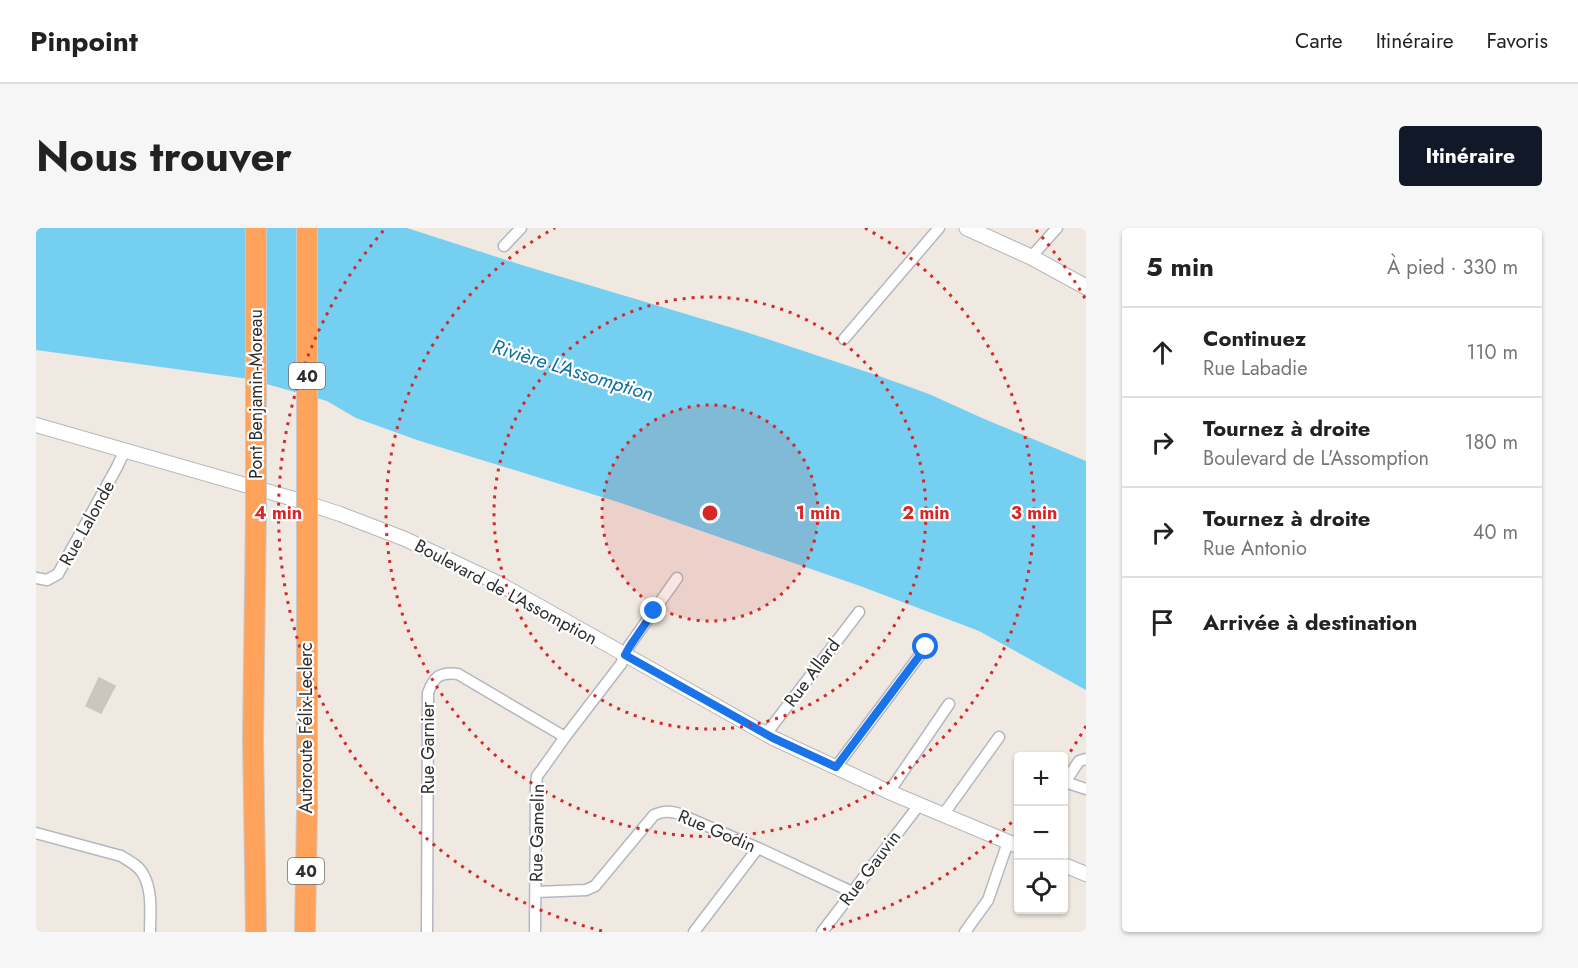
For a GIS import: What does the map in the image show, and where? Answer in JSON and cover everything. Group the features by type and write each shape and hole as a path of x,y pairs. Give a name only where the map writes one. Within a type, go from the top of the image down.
{"highway":[{"name":"Pont Benjamin-Moreau","path":"253,739 256,228"},
{"name":"Autoroute Félix-Leclerc","path":"305,932 307,228"},
{"path":"242,932 253,739"},
{"path":"253,739 256,932"},
{"path":"307,811 312,932"}],"main road":[{"path":"967,228 1031,257 1086,287"}],"street":[{"path":"504,246 521,228"},
{"path":"844,339 939,228"},
{"path":"1031,257 1056,228"},
{"name":"Boulevard de L'Assomption","path":"36,427 318,506 396,535 490,579 766,734 918,805 1013,844"},
{"name":"Rue Lalonde","path":"36,578 47,580 58,574 117,467 124,450"},
{"name":"Rue Gamelin","path":"535,932 537,776 621,664 644,624 677,578"},
{"name":"Rue Allard","path":"766,734 859,612"},
{"path":"836,767 926,647"},
{"name":"Rue Garnier","path":"427,932 428,693 432,681 440,674 458,674 565,736"},
{"path":"889,792 949,704"},
{"path":"943,815 999,737"},
{"path":"1068,777 1079,761 1086,759"},
{"path":"1068,784 1086,789"},
{"name":"Rue Gauvin","path":"822,932 918,805"},
{"name":"Rue Godin","path":"536,892 586,890 595,886 654,815 663,812 677,813 852,892"},
{"path":"36,833 121,856 132,863 143,873 147,885 150,902 150,932"},
{"path":"965,932 988,900 1013,844"},
{"path":"694,932 758,848"},
{"path":"1068,867 1086,874"}],"water":[{"name":"Rivière L'Assomption","path":"36,228 407,228 746,332 879,376 929,394 1086,461 1086,690 979,631 860,586 621,503 417,440 356,418 327,401 249,379 36,350"}],"building":[{"path":"99,678 115,686 101,713 86,706"}],"route":[{"path":"654,611 625,655 773,738 836,767 926,647"}]}
